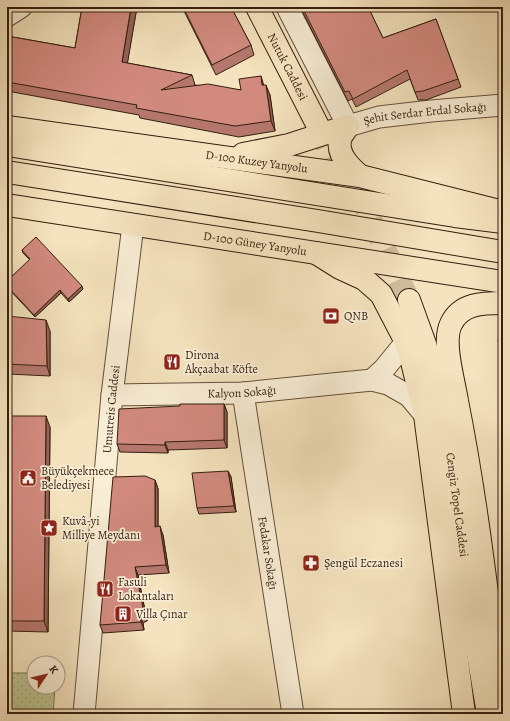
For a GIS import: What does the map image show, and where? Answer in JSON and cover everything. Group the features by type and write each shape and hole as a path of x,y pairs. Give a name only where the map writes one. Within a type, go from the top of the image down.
{"main road":[{"name":"Nutuk Caddesi","path":"257,7 321,123 268,7"},
{"name":"D-100 Kuzey Yanyolu","path":"7,126 223,158 360,176 503,212"},
{"path":"223,158 290,145 348,126"},
{"path":"348,126 340,140 341,151 346,163 360,176"},
{"path":"7,145 503,222"},
{"path":"7,172 503,252"},
{"name":"D-100 Güney Yanyolu","path":"7,205 503,282"},
{"path":"316,253 340,268 364,279 381,294 406,342 413,363 425,415 464,714"},
{"name":"Cengiz Topel Caddesi","path":"479,714 436,412 404,301 425,344 438,390 448,436 475,636 488,714"},
{"path":"500,714 502,704 496,605 447,348 450,325 456,314 467,307 480,303 503,302"}],"street":[{"path":"7,16 21,7"},
{"path":"287,7 348,126"},
{"name":"Şehit Serdar Erdal Sokağı","path":"348,126 379,117 431,111 503,106"},
{"name":"Umutreis Caddesi","path":"84,714 112,395 133,225"},
{"path":"372,380 384,369 406,342"},
{"name":"Kalyon Sokağı","path":"112,395 243,393 372,380 388,384 409,396 425,415"},
{"name":"Fedakar Sokağı","path":"243,393 292,714"}],"green space":[{"path":"7,673 26,673 26,695 54,695 53,714 7,714"}],"building":[{"path":"82,7 131,7 122,62 192,75 161,90 208,84 241,90 239,79 261,76 262,85 266,85 271,121 235,126 136,108 137,105 7,82 7,36 75,48"},
{"path":"183,7 231,7 251,45 212,65"},
{"path":"302,7 368,7 383,38 436,19 458,79 423,91 415,92 407,70 353,99 349,91 345,92"},
{"path":"36,237 82,286 68,299 60,290 34,315 7,286 7,281 30,259 22,250"},
{"path":"7,316 46,320 47,366 7,364"},
{"path":"503,339 503,366 498,340"},
{"path":"180,404 224,404 224,440 165,442 165,445 117,444 119,409 180,406"},
{"name":"Büyükçekmece Belediyesi","path":"7,416 46,416 44,621 7,621"},
{"path":"228,471 234,506 197,508 192,473"},
{"path":"145,476 155,480 155,527 160,526 166,565 135,567 144,613 140,615 141,622 100,625 113,477"}],"tunnel":[{"path":"318,126 342,180"},
{"path":"343,160 409,300"}],"place":[{"name":"QNB","path":"331,316"},
{"name":"Dirona Akçaabat Köfte","path":"172,362"},
{"name":"Büyükçekmece Belediyesi","path":"28,478"},
{"name":"Kuvâ-yi Milliye Meydanı","path":"49,528"},
{"name":"Şengül Eczanesi","path":"311,563"},
{"name":"Fasuli Lokantaları","path":"105,589"},
{"name":"Villa Çınar","path":"123,614"}]}
